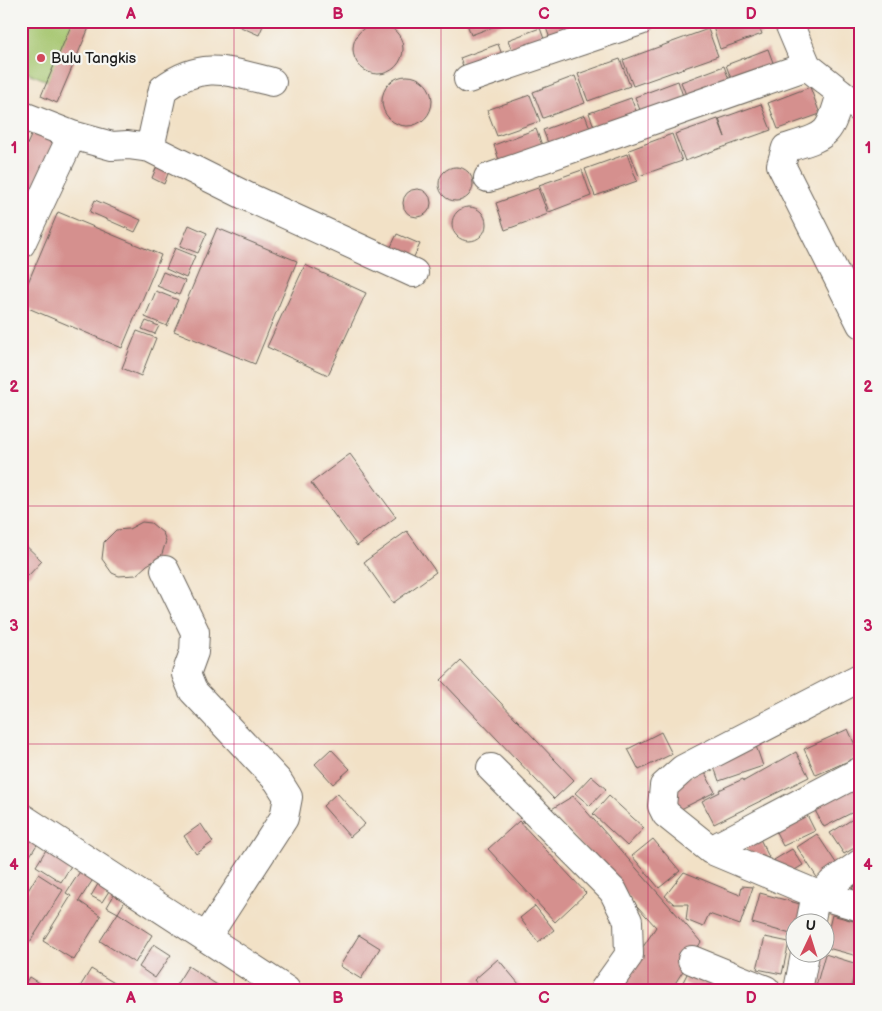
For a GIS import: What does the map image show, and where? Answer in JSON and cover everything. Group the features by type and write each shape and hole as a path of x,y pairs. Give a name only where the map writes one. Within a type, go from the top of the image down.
{"street":[{"path":"468,79 640,21"},
{"path":"788,21 807,66 851,101 832,126 819,138 786,148 780,165 861,324"},
{"path":"488,178 807,66"},
{"path":"150,148 163,89 178,78 207,69 237,73 272,82"},
{"path":"24,124 112,146 128,145 150,148 248,197 414,273"},
{"path":"21,244 72,135"},
{"path":"165,570 195,632 194,652 186,674 193,691 278,782 288,797 284,818 206,938"},
{"path":"859,684 683,769 664,786 662,806 666,814 711,850 816,894 861,907"},
{"path":"491,768 613,891 628,921 629,955 604,990"},
{"path":"711,850 861,771"},
{"path":"21,817 286,990"},
{"path":"816,894 822,894 832,883 861,863"},
{"path":"812,914 816,894"},
{"path":"692,960 766,990"},
{"path":"798,990 803,964"}],"green space":[{"name":"Bulu Tangkis","path":"32,21 76,21 50,82 21,70 21,46"}],"building":[{"path":"73,21 91,23 57,103 41,96"},
{"path":"227,21 265,21 259,35"},
{"path":"466,21 509,21 471,35"},
{"path":"556,21 592,21 597,36 555,52 545,25"},
{"path":"730,21 757,21 762,34 720,49 713,27"},
{"path":"373,24 383,24 396,31 403,44 403,54 396,67 383,74 373,74 364,70 357,63 353,54 353,44 357,35 364,28"},
{"path":"540,28 548,50 516,62 508,40"},
{"path":"708,29 718,56 633,86 623,60"},
{"path":"498,44 506,65 468,79 460,58"},
{"path":"768,49 778,76 736,92 726,65"},
{"path":"620,59 630,86 588,101 578,74"},
{"path":"724,66 734,93 691,108 681,82"},
{"path":"402,76 412,76 425,83 432,96 432,106 425,119 412,126 402,126 393,122 386,115 382,106 382,96 386,87 393,80"},
{"path":"575,76 585,103 543,118 533,92"},
{"path":"678,81 687,108 645,123 635,97"},
{"path":"810,87 820,114 778,129 768,103"},
{"path":"530,95 540,121 497,136 487,110"},
{"path":"631,98 641,124 599,140 589,113"},
{"path":"761,104 771,130 685,161 675,134 718,119 725,137 719,119"},
{"path":"585,115 595,141 553,156 543,130"},
{"path":"34,129 58,140 35,191 21,184 21,158"},
{"path":"536,129 546,156 503,172 494,145"},
{"path":"672,134 682,161 639,176 629,150"},
{"path":"627,154 637,181 595,196 585,169"},
{"path":"157,166 169,171 164,184 152,178"},
{"path":"456,167 463,168 468,172 472,177 472,191 468,196 463,200 456,201 449,200 444,196 440,191 439,184 440,177 444,172 449,168"},
{"path":"582,170 591,196 549,212 539,185"},
{"path":"538,188 548,214 505,230 496,203"},
{"path":"417,189 427,193 431,203 427,213 417,217 407,213 403,203 407,193"},
{"path":"95,200 141,220 135,232 90,212"},
{"path":"469,207 481,212 486,224 481,236 469,241 457,236 452,224 457,212"},
{"path":"58,212 161,255 122,348 21,305 21,299"},
{"path":"189,225 207,233 198,253 180,246"},
{"path":"217,228 297,261 255,364 174,331"},
{"path":"397,234 420,244 412,261 389,251"},
{"path":"175,248 195,256 186,278 166,269"},
{"path":"305,265 366,293 328,375 267,347"},
{"path":"163,272 185,281 179,295 157,286"},
{"path":"156,291 178,300 167,326 145,317"},
{"path":"146,321 159,326 155,334 142,329"},
{"path":"137,331 156,338 141,376 122,368"},
{"path":"350,454 396,517 357,546 311,483"},
{"path":"142,522 151,523 163,533 166,541 161,557 147,565 136,575 119,576 112,573 102,559 104,542 116,530 129,529"},
{"path":"407,531 436,572 393,603 364,562"},
{"path":"21,541 42,561 28,576 21,569"},
{"path":"461,661 574,780 554,799 441,680"},
{"path":"848,729 860,756 816,775 804,749"},
{"path":"661,732 672,754 639,770 628,749"},
{"path":"756,746 763,766 719,781 712,761"},
{"path":"331,749 350,769 333,784 315,764"},
{"path":"796,752 809,777 714,824 702,801 720,792 719,790 743,779 744,781"},
{"path":"703,769 715,792 679,810 668,788"},
{"path":"591,776 606,789 590,806 575,793"},
{"path":"855,781 861,792 861,808 824,827 811,803"},
{"path":"337,793 365,824 350,837 323,806"},
{"path":"573,796 701,942 671,990 615,990 656,927 550,810"},
{"path":"609,796 644,828 627,846 593,814"},
{"path":"805,811 815,831 783,846 773,826"},
{"path":"861,814 861,844 844,854 830,833"},
{"path":"519,821 586,893 555,922 488,849"},
{"path":"201,824 213,842 196,854 184,836"},
{"path":"21,832 38,843 24,865 21,863"},
{"path":"817,834 838,866 818,879 797,847"},
{"path":"653,839 680,871 659,888 632,856"},
{"path":"760,839 769,857 755,865 745,846"},
{"path":"49,845 74,861 61,882 36,866"},
{"path":"792,849 803,865 785,876 774,860"},
{"path":"81,870 94,878 79,901 101,916 74,960 43,941 71,896 66,893"},
{"path":"684,872 740,895 742,886 753,887 740,925 709,914 703,927 686,920 688,904 674,904 665,896"},
{"path":"38,874 63,890 30,942 21,937 21,902"},
{"path":"98,884 109,891 102,902 91,896"},
{"path":"854,885 861,888 861,902 849,897"},
{"path":"760,893 807,906 805,914 784,914 784,932 752,923"},
{"path":"114,895 125,901 118,913 107,907"},
{"path":"535,906 554,930 538,942 520,918"},
{"path":"118,913 152,935 135,963 100,941"},
{"path":"834,916 861,923 861,957 834,950"},
{"path":"359,935 380,948 361,979 340,966"},
{"path":"765,937 784,941 784,964 782,974 757,969"},
{"path":"154,944 171,955 155,978 139,967"},
{"path":"834,957 857,964 850,990 815,990 822,964 834,964"},
{"path":"498,959 524,990 482,990 474,980"},
{"path":"188,966 225,990 173,990"},
{"path":"690,968 719,982 716,990 698,990 683,982"},
{"path":"91,969 121,987 119,990 78,990"},
{"path":"29,977 50,990 21,990"}],"place":[{"name":"Bulu Tangkis","path":"41,58"}]}
